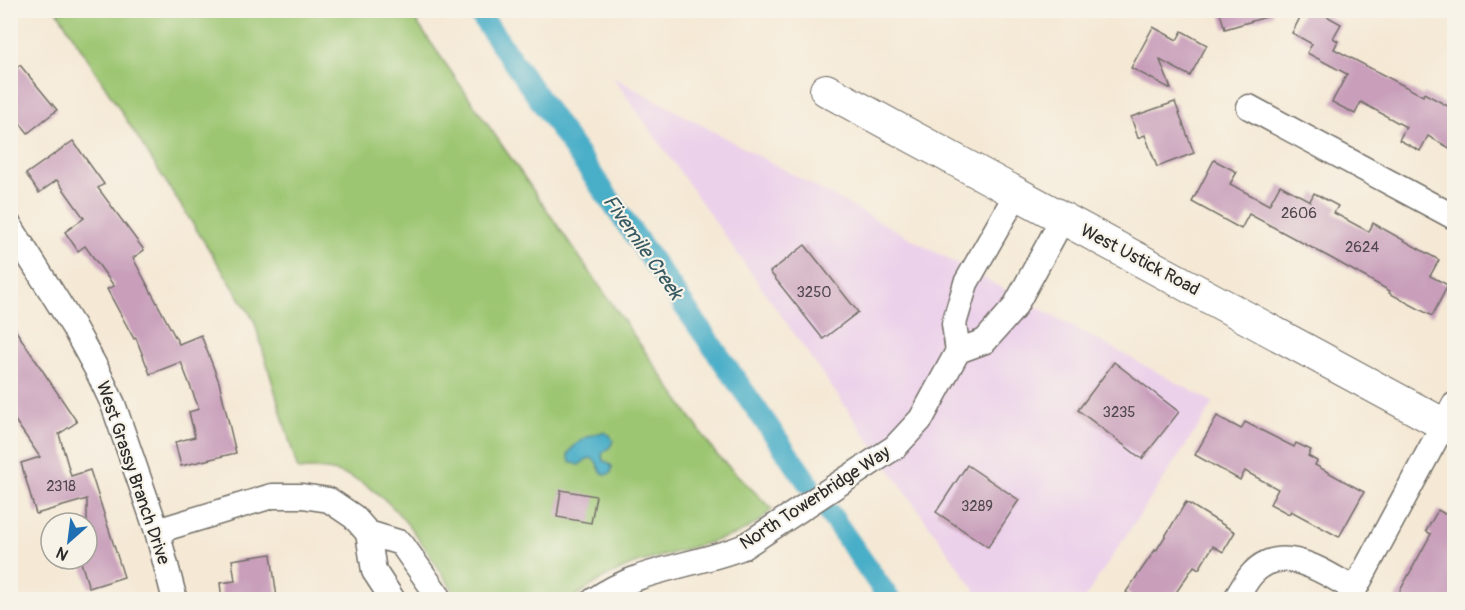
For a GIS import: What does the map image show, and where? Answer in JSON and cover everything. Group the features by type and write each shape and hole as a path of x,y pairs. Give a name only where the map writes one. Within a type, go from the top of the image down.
{"main road":[{"name":"West Ustick Road","path":"826,90 1063,218 1451,420"}],"street":[{"path":"1249,107 1455,217"},
{"path":"1017,193 966,283 954,324 958,351 985,341 1014,308 1063,218"},
{"name":"West Grassy Branch Drive","path":"10,226 73,326 113,404 157,531 175,600"},
{"name":"North Towerbridge Way","path":"594,600 624,582 647,573 720,556 743,547 866,467 895,447 921,419 958,351"},
{"path":"1235,600 1253,572 1262,566 1287,559 1300,561 1352,595 1451,420"},
{"path":"157,531 272,496 302,496 329,500 354,517 368,533 401,543 441,600"},
{"path":"368,533 374,571 393,600"}],"shaded area":[{"path":"613,77 1214,403 1084,599 981,599"}],"green space":[{"path":"57,11 409,11 716,454 772,509 760,521 738,534 631,565 602,579 571,599 459,599 412,530 374,491 352,477 327,470 298,470 254,320"}],"water":[{"path":"603,432 610,435 613,441 602,454 603,460 612,466 611,473 606,475 601,472 591,458 579,465 570,462 568,455 574,446 588,437"}],"building":[{"path":"1219,10 1272,10 1273,15 1225,29"},
{"path":"1304,10 1316,10 1341,24 1333,38 1338,41 1334,49 1423,96 1424,93 1455,110 1455,151 1428,136 1420,151 1399,140 1406,127 1361,102 1355,114 1332,102 1347,74 1307,53 1312,44 1292,33"},
{"path":"1153,27 1177,40 1182,31 1207,45 1190,76 1160,60 1171,89 1131,68"},
{"path":"20,65 57,110 28,133 10,111 10,73"},
{"path":"1175,102 1194,153 1157,167 1145,135 1138,138 1131,117"},
{"path":"73,141 104,184 98,188 144,250 133,258 179,344 201,335 219,382 236,453 181,466 175,442 195,437 189,412 199,409 181,362 150,374 136,338 134,339 107,289 114,286 85,246 78,251 65,232 84,218 57,180 39,193 26,174"},
{"path":"1214,160 1237,172 1230,184 1269,205 1280,185 1310,201 1314,193 1338,206 1334,213 1369,232 1373,223 1439,260 1430,276 1448,285 1432,316 1249,214 1241,229 1192,202"},
{"path":"805,245 858,312 823,339 770,272"},
{"path":"10,322 77,422 59,434 71,476 90,470 124,577 89,588 84,571 99,571 99,511 87,511 87,499 39,511 36,514 21,463 40,457 10,413"},
{"path":"1114,362 1179,412 1142,459 1078,410"},
{"path":"1217,416 1241,429 1245,422 1294,447 1296,443 1311,450 1308,456 1317,461 1315,465 1364,492 1339,537 1291,511 1289,514 1270,504 1278,489 1245,471 1240,480 1195,455"},
{"path":"967,465 1019,500 988,547 936,512"},
{"path":"561,490 596,496 591,523 557,517"},
{"path":"1186,502 1235,532 1223,552 1213,546 1199,569 1194,566 1171,600 1138,600 1126,592 1156,551"},
{"path":"1438,510 1455,520 1455,591 1450,600 1395,600 1431,534 1426,531"},
{"path":"271,554 277,598 222,600 220,583 235,581 232,560"}],"waterway":[{"name":"Fivemile Creek","path":"477,10 808,483"},
{"name":"Fivemile Creek","path":"830,514 890,600"}]}
